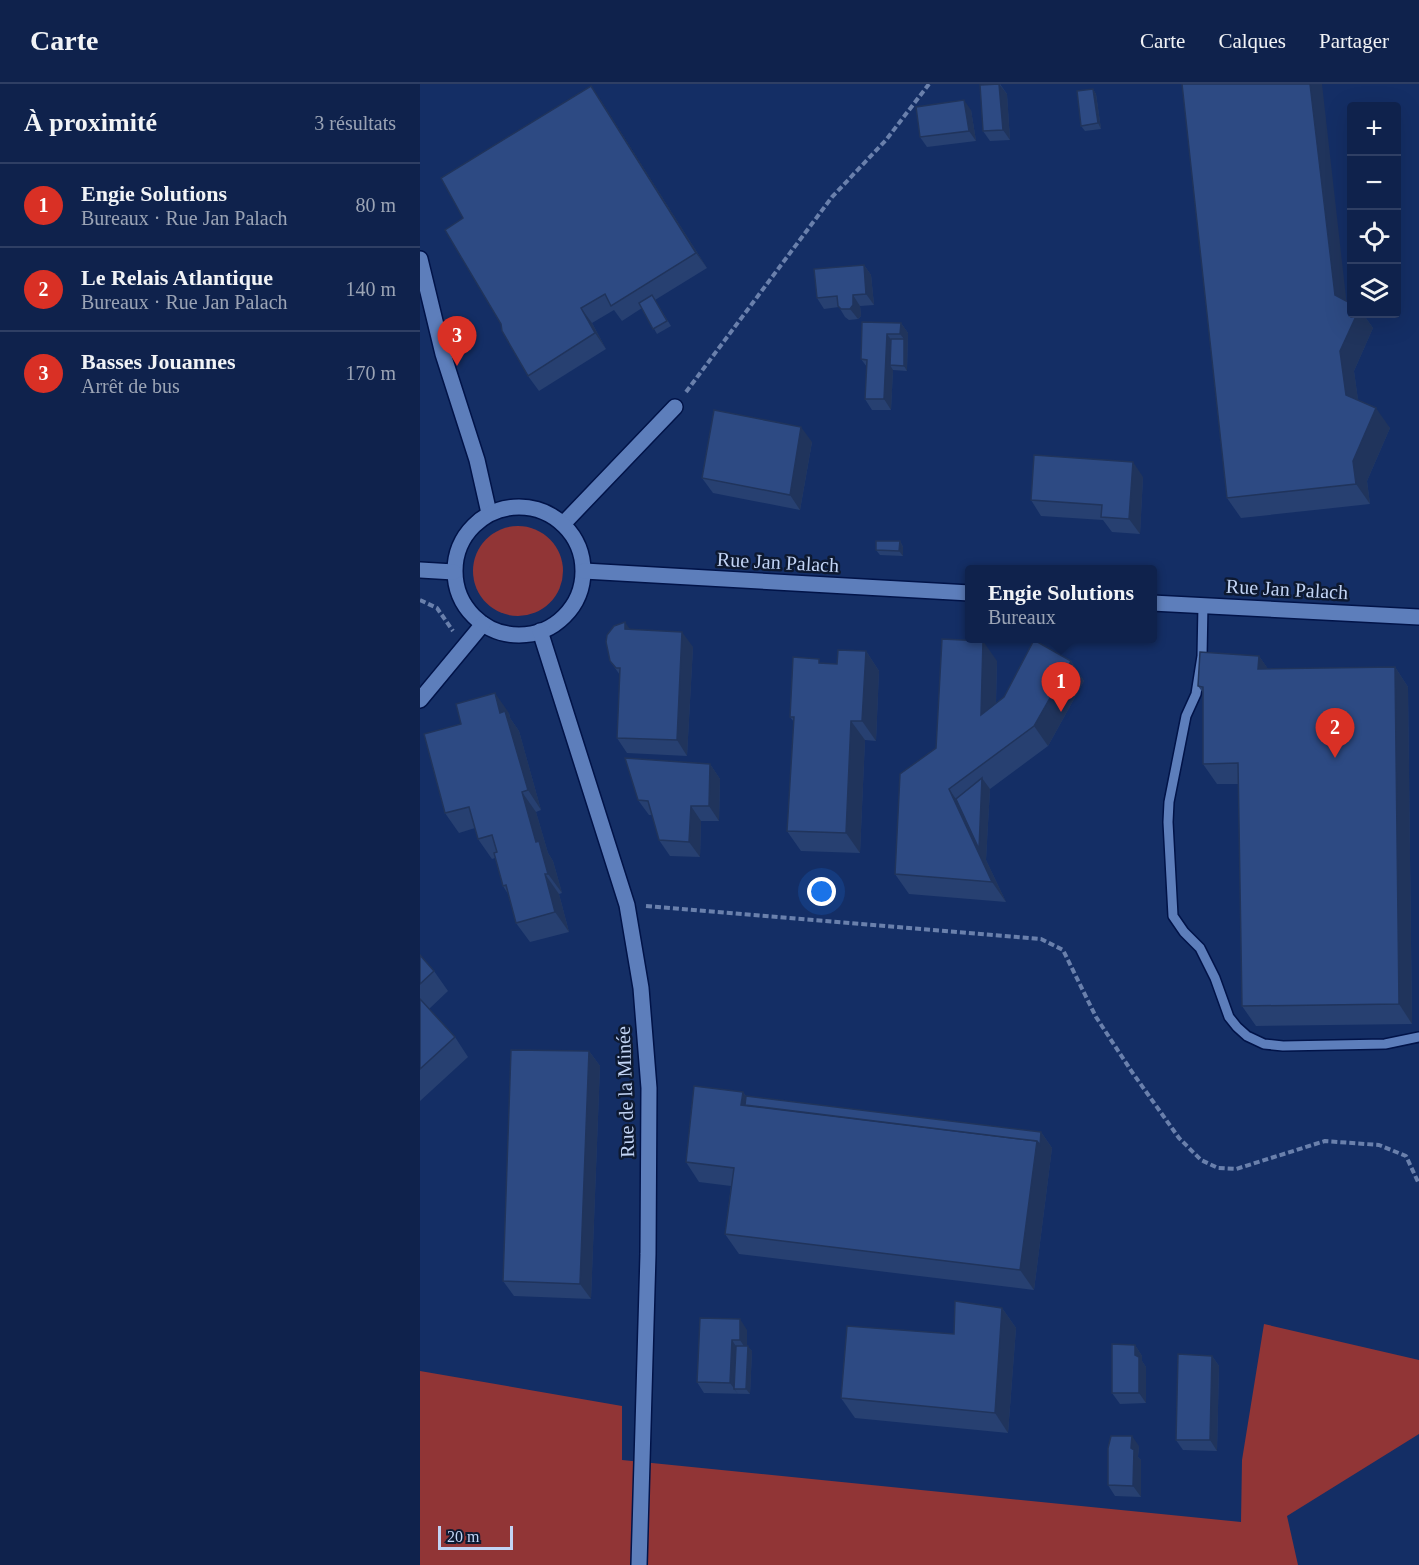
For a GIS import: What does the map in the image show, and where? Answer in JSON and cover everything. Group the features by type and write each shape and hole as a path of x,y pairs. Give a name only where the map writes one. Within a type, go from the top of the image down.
{"street":[{"path":"420,259 442,354 477,460 489,513"},
{"path":"563,524 675,407"},
{"path":"520,506 551,514 563,524 575,539 582,557 584,571 579,593 570,610 557,622 540,631 520,635 501,633 483,624 471,614 462,602 456,587 454,572 456,554 463,538 475,524 489,513 520,506"},
{"path":"420,570 454,572"},
{"name":"Rue Jan Palach","path":"584,571 965,593"},
{"name":"Rue Jan Palach","path":"1157,603 1419,617"},
{"path":"420,700 483,624"},
{"name":"Rue de la Minée","path":"540,631 627,905 641,988 649,1088 648,1254 639,1565"}],"lane":[{"path":"1203,605 1202,656 1196,694 1186,716 1167,822 1173,916 1184,932 1200,948 1215,978 1229,1017 1247,1036 1264,1044 1284,1046 1385,1044 1419,1037"}],"path":[{"path":"675,407 831,197 886,140 929,84"},
{"path":"420,600 437,608 454,632"},
{"path":"627,905 1041,939 1063,950 1096,1017 1132,1072 1179,1138 1201,1160 1218,1167 1236,1169 1325,1141 1379,1145 1406,1156 1419,1184"}],"shaded area":[{"path":"518,526 535,529 550,539 560,554 563,571 560,588 550,603 535,613 518,616 501,613 486,603 476,588 473,571 476,554 486,539 501,529"},
{"path":"1264,1324 1419,1360 1419,1434 1287,1516 1298,1565 420,1565 420,1371 622,1406 622,1460 1241,1522 1242,1460"}],"building":[{"path":"999,84 1003,130 983,131 980,85"},
{"path":"1182,84 1310,84 1335,295 1347,301 1347,318 1355,318 1340,351 1346,395 1376,408 1353,461 1356,484 1227,498"},
{"path":"591,86 696,253 611,306 605,294 581,308 595,333 528,376 502,331 501,324 445,230 463,218 441,178"},
{"path":"1093,89 1098,123 1081,126 1077,91"},
{"path":"964,100 969,131 920,137 916,107"},
{"path":"864,265 866,294 853,295 853,305 850,309 841,309 838,306 837,296 817,298 814,269"},
{"path":"652,295 667,321 653,329 639,303"},
{"path":"862,322 901,323 900,334 887,334 884,399 865,399 867,360 861,359"},
{"path":"891,339 904,339 904,366 890,365"},
{"path":"714,410 801,427 790,495 702,478"},
{"path":"1034,455 1133,462 1129,519 1101,517 1102,505 1031,500"},
{"path":"876,541 900,541 899,551 876,550"},
{"path":"625,622 625,629 682,632 677,740 617,738 620,668 616,668 610,661 606,642 607,635 614,626"},
{"path":"942,639 983,643 981,715 1004,697 1032,643 1039,643 1071,661 1034,726 949,789 992,882 895,874 900,774 936,748"},
{"path":"838,650 866,651 862,721 851,721 846,833 787,831 794,717 790,717 793,657 819,659 819,663 837,664"},
{"path":"1200,652 1259,656 1258,669 1395,667 1399,1004 1242,1006 1238,763 1203,764 1203,687 1198,686"},
{"path":"495,693 500,713 505,711 528,790 522,792 536,842 539,841 555,912 516,923 506,885 503,886 494,853 497,852 492,835 478,839 469,807 445,813 424,734 461,724 456,704"},
{"path":"625,758 710,764 709,806 691,806 689,842 659,840 648,801 638,800"},
{"path":"982,778 979,849 956,799"},
{"path":"420,955 434,971 420,984"},
{"path":"420,999 455,1037 420,1069"},
{"path":"511,1050 589,1051 580,1284 503,1281"},
{"path":"694,1086 743,1092 741,1105 1037,1141 1020,1270 725,1234 734,1168 686,1162"},
{"path":"746,1096 1041,1132 1040,1145 1037,1141 745,1105"},
{"path":"955,1301 1002,1308 995,1413 841,1398 847,1326 954,1334"},
{"path":"700,1318 740,1319 740,1340 732,1340 730,1383 697,1382"},
{"path":"1112,1344 1135,1345 1135,1355 1139,1357 1139,1393 1112,1393"},
{"path":"736,1346 748,1346 746,1389 734,1389"},
{"path":"1178,1354 1212,1356 1210,1440 1176,1440"},
{"path":"1111,1436 1132,1436 1133,1486 1108,1485 1108,1448"}],"place":[{"name":"Basses Jouannes","path":"457,366"},
{"name":"Engie Solutions","path":"1061,712"},
{"name":"Le Relais Atlantique","path":"1335,758"}]}
